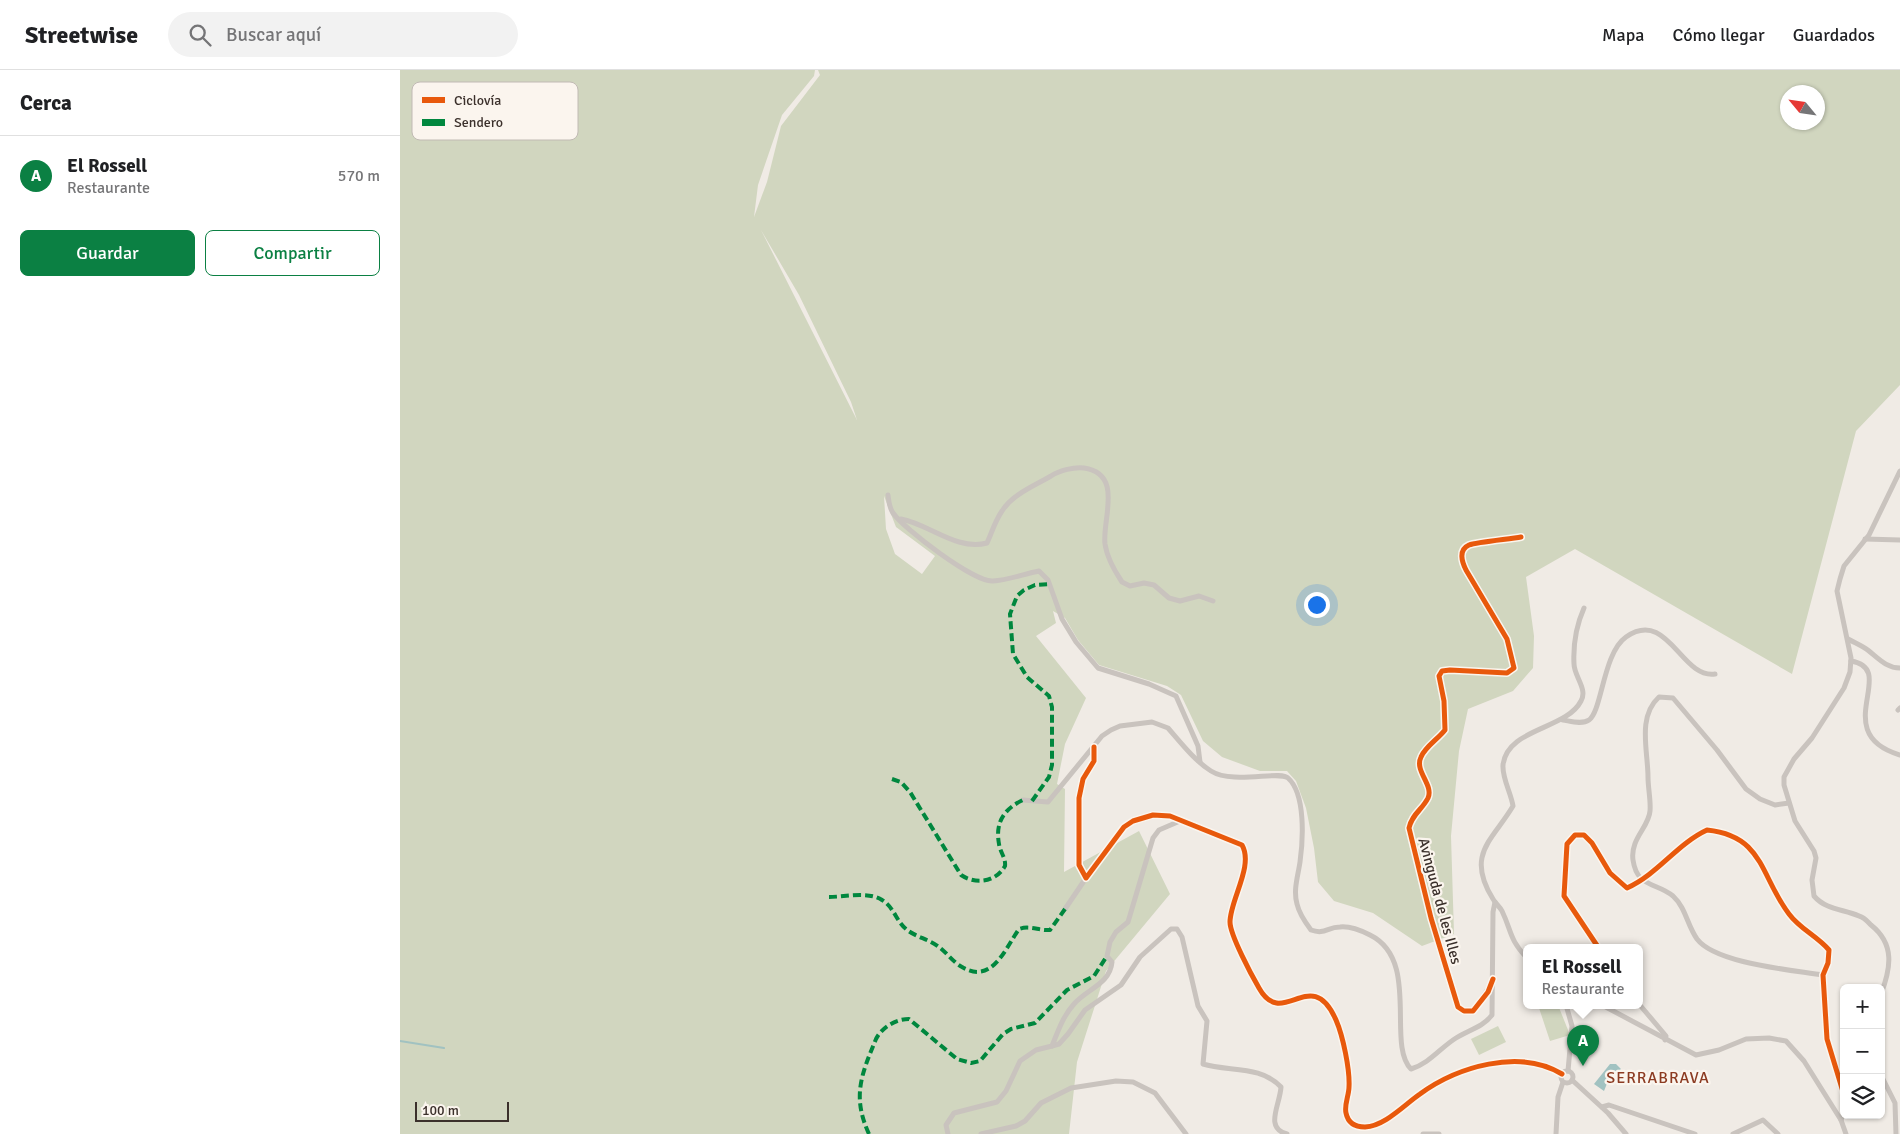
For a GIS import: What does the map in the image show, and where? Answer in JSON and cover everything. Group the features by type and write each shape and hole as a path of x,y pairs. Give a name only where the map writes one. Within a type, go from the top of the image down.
{"street":[{"path":"900,519 909,521 942,537 978,545 987,543 1002,511 1019,494 1055,473 1078,467 1089,469 1100,476 1107,484 1109,496 1105,542 1107,554 1122,582 1130,586 1144,583 1154,585 1169,598 1180,601 1199,596 1213,601"},
{"path":"1884,984 1890,968 1887,943 1878,930 1860,916 1827,906 1814,896 1812,880 1816,858 1814,851 1802,834 1789,804 1784,785 1788,768 1834,706 1850,672 1851,661 1848,639 1838,585 1844,566 1866,539 1900,471"},
{"path":"888,495 889,505 894,514 937,552 971,575 992,582 1038,571 1043,573 1048,580 1062,619 1076,642 1098,668 1149,684 1176,696 1198,746 1200,762"},
{"name":"Avinguda de les Illes","path":"1493,979 1488,992 1473,1011 1464,1012 1458,1007 1431,918 1409,828 1411,820 1428,797 1429,791 1419,766 1419,759 1445,730 1444,701 1438,676 1442,671 1450,670 1507,673 1514,668 1507,638 1466,570 1461,560 1462,552 1469,545 1521,537"},
{"path":"1866,539 1900,540"},
{"path":"1563,720 1582,698 1581,684 1574,662 1575,633 1584,608"},
{"path":"1523,954 1515,946 1502,910 1495,902 1485,880 1481,860 1490,837 1513,806 1504,773 1503,764 1506,756 1514,746 1530,733 1563,720 1582,722 1588,721 1594,716 1602,683 1617,647 1625,638 1640,631 1651,631 1663,636 1696,670 1706,675 1715,674"},
{"path":"1848,639 1868,650 1883,663 1893,668 1900,668"},
{"path":"1851,661 1862,662 1873,675 1873,688 1866,710 1867,730 1883,747 1900,755"},
{"path":"1789,804 1775,804 1760,799 1746,789 1680,704 1673,698 1660,697 1653,703 1649,711 1645,735 1651,812 1634,844 1632,858 1638,875 1643,881 1668,892 1677,900 1697,938 1704,945 1739,960 1790,972 1823,975"},
{"path":"1023,800 1048,802 1102,736 1120,726 1152,722 1168,728 1212,772 1231,778 1259,778 1281,774 1289,778 1296,792 1301,811 1302,840 1295,889 1297,904 1311,930 1321,933 1341,926 1375,938 1390,950 1401,1002 1403,1049 1407,1065 1411,1069 1421,1066 1454,1039 1489,1020 1492,1015 1493,912 1495,902"},
{"path":"1086,878 1079,866 1079,798 1083,779 1094,762 1094,747"},
{"path":"1065,909 1124,827 1133,821 1162,814 1232,839 1244,850 1243,873 1230,923 1239,946 1260,990 1268,1001 1276,1005 1283,1004 1308,994 1319,998 1328,1006 1336,1021 1349,1074 1345,1112 1351,1123 1358,1127 1368,1127 1394,1114 1446,1077 1479,1065 1530,1062 1544,1065 1562,1074"},
{"path":"1052,1046 1061,1024 1072,1007 1101,983 1111,970 1112,962 1107,956 1113,937 1128,922 1153,838 1159,830 1180,821"},
{"path":"1596,944 1564,896 1567,844 1575,835 1584,835 1610,873 1627,888 1643,881 1698,834 1707,830 1732,835 1751,849 1788,914 1829,950 1828,963 1823,975 1828,1039 1840,1081"},
{"path":"948,1134 946,1125 954,1113 997,1102 1006,1091 1020,1061 1036,1050 1059,1044 1085,1010 1121,985 1140,957 1172,929 1177,929 1182,937 1198,1006 1207,1021 1202,1064 1215,1068 1240,1068 1273,1078 1281,1087 1274,1121 1275,1128 1287,1134"},
{"path":"1567,1009 1572,1026 1568,1071"},
{"path":"1609,1009 1696,1055 1719,1050 1746,1039 1769,1038 1786,1041 1804,1061 1841,1120 1846,1134"},
{"path":"1643,1009 1666,1036 1665,1040"},
{"path":"1562,1074 1568,1071"},
{"path":"1568,1071 1572,1074 1572,1080 1602,1107 1626,1134"},
{"path":"1556,1134 1558,1097 1563,1082 1562,1074"},
{"path":"1563,1082 1568,1083 1572,1080"},
{"path":"981,1134 1016,1126 1025,1121 1041,1104 1071,1088 1116,1081 1133,1082 1155,1093 1186,1134"},
{"path":"1885,1083 1895,1102 1896,1134"},
{"path":"1602,1107 1609,1105 1695,1134"},
{"path":"1733,1134 1763,1120 1778,1134"},
{"path":"1423,1134 1439,1134"}],"green space":[{"path":"400,70 815,70 814,76 782,115 758,185 754,217 767,182 781,126 820,75 818,70 1900,70 1900,385 1856,431 1792,674 1575,549 1526,577 1534,636 1533,668 1513,691 1468,709 1459,751 1451,836 1454,934 1422,946 1373,913 1334,901 1318,882 1306,808 1296,781 1287,771 1260,771 1222,757 1203,741 1181,695 1167,686 1099,665 1078,640 1065,618 1053,611 1056,623 1036,636 1086,698 1065,744 1057,784 1065,789 1064,872 1139,831 1170,894 1106,971 1077,1062 1069,1134 400,1134","holes":["761,230 799,295 851,402 857,420","884,496 896,527 935,556 922,574 895,554 886,529"]},
{"path":"1539,1009 1560,1009 1570,1035 1550,1041"},
{"path":"1498,1026 1506,1042 1479,1055 1471,1039"}],"water":[{"path":"1610,1064 1616,1064 1621,1069 1608,1081 1604,1091 1594,1084"}],"waterway":[{"path":"400,1041 444,1048"}],"marked path":[{"path":"1032,801 1049,777 1052,765 1052,707 1049,696 1027,677 1013,654 1010,614 1017,596 1024,590 1035,585 1049,584"},
{"path":"892,779 901,782 910,792 961,875 979,881 991,879 1005,866 1005,860 1000,850 998,829 1006,812 1023,800"},
{"path":"829,897 863,895 877,897 889,906 906,929 935,944 959,965 972,971 982,971 990,968 1003,955 1019,929 1050,930 1065,909"},
{"path":"869,1134 861,1109 860,1097 863,1075 876,1039 890,1024 899,1020 909,1019 957,1059 971,1063 980,1061 1003,1034 1011,1029 1035,1023 1067,990 1094,976 1107,956"}],"cycle path":[{"path":"1493,979 1488,992 1473,1011 1464,1011 1458,1007 1431,918 1409,828 1412,819 1426,802 1429,793 1420,767 1421,757 1425,750 1445,730 1444,701 1439,676 1442,671 1507,673 1514,668 1507,639 1465,567 1462,560 1463,550 1473,544 1521,537"},
{"path":"1094,747 1094,761 1083,779 1079,798 1079,865 1086,878 1124,827 1133,821 1153,815 1170,816 1242,845 1245,853 1245,863 1230,922 1234,936 1259,988 1268,999 1278,1003 1307,996 1317,997 1326,1004 1336,1020 1346,1053 1349,1080 1346,1110 1348,1119 1352,1124 1365,1127 1380,1123 1435,1084 1470,1069 1489,1064 1527,1062 1545,1066 1562,1074"},
{"path":"1596,944 1564,896 1567,844 1575,835 1584,835 1592,843 1610,873 1627,888 1648,875 1686,843 1707,830 1726,834 1740,840 1759,860 1779,900 1789,914 1829,950 1828,963 1823,975 1827,1039 1840,1082"}],"place":[{"name":"El Rossell","path":"1583,1066"}],"district":[{"name":"SERRABRAVA","path":"1658,1077"}]}
